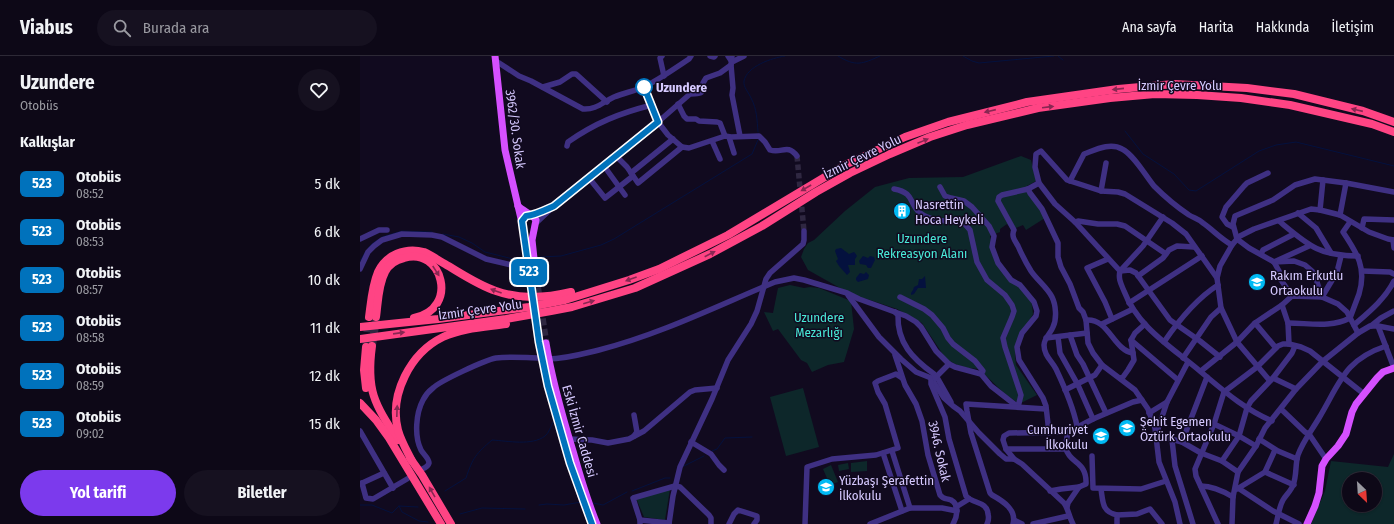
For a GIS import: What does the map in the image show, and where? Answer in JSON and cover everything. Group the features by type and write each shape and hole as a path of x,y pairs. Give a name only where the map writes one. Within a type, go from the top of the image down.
{"highway":[{"name":"İzmir Çevre Yolu","path":"368,322 438,319 529,307 565,300 603,288 647,273 690,254 728,235 845,165 905,138 948,122 1027,102 1112,90 1174,84 1247,88 1294,94 1363,111 1394,122"},
{"name":"İzmir Çevre Yolu","path":"360,339 551,311 635,288 710,254 762,226 816,192 850,173 897,151 967,125 1038,108 1110,98 1155,94 1197,95 1241,98 1290,105 1372,124 1394,132"},
{"path":"368,322 375,282 380,268 388,258 407,251 426,253 484,286 512,296 536,298 592,287 603,288"},
{"path":"414,256 423,258 432,265 440,276 442,286 440,299 433,308 418,317 368,322 385,272 392,263 406,257 414,256"},
{"path":"412,461 401,439 396,415 399,392 406,372 421,353 442,338 454,333 512,323 551,311"},
{"path":"441,524 389,438 371,402 366,389 364,370 369,346 371,386 374,398 383,416 422,475 451,524"},
{"path":"360,403 376,420 389,438"}],"main road":[{"name":"3962/30. Sokak","path":"496,59 505,150 522,224 529,269 533,277 532,240 535,224"},
{"path":"517,204 522,210 535,218 535,224 533,227 528,229 522,224 523,219 525,216 531,216"},
{"name":"Eski İzmir Caddesi","path":"542,343 559,428 590,522"},
{"name":"Eski İzmir Caddesi","path":"545,358 588,502 598,524"},
{"path":"1307,524 1315,506 1322,466 1346,434 1352,412 1356,404 1383,372 1394,368"}],"street":[{"path":"662,56 660,58 664,76"},
{"path":"496,59 519,76 543,87 583,109 588,109 598,107 613,97 644,87 664,76 689,59 691,56"},
{"path":"710,56 715,56"},
{"path":"728,56 732,61 732,95 740,136"},
{"path":"535,224 554,206 658,122 690,94 700,93 703,90 703,83 705,79 720,73 732,61 744,56"},
{"path":"543,87 560,82 572,74 576,74 606,102"},
{"path":"644,87 658,122 682,147 689,148 727,136 759,136 770,150 775,152 789,149 793,150 796,156"},
{"path":"678,104 687,119 720,123 734,153"},
{"path":"566,146 568,142 595,125 652,105"},
{"path":"589,178 605,198 673,139"},
{"path":"712,140 720,159"},
{"path":"1070,181 1084,154 1103,147 1114,146 1122,149 1170,201 1189,215 1204,223 1223,240 1232,245"},
{"path":"616,156 638,183 682,147"},
{"path":"1120,271 1075,222 1055,204 1039,184 1035,162 1036,154 1041,151 1063,176 1070,181 1101,191 1125,194 1163,217 1186,234 1218,278"},
{"path":"1101,191 1106,163"},
{"path":"604,166 625,195"},
{"path":"1233,227 1227,224 1222,217 1226,207 1247,183 1268,173"},
{"path":"1292,296 1281,280 1279,271 1274,262 1249,248 1237,239 1233,227 1233,219 1235,216 1273,200 1295,185 1315,179 1394,192"},
{"path":"1320,210 1323,180"},
{"path":"1340,215 1346,183"},
{"path":"1039,184 1028,189 1002,194 998,201 1014,230 1013,235 1024,260 1054,302 1054,326 1046,338 1044,345 1046,355 1055,367 1074,409 1077,426"},
{"path":"940,187 945,196 964,201 972,207 989,226 994,236 992,247 998,263 1011,280 1020,285 1034,302 1037,311 1036,316 1022,333 1017,347 1019,360 1043,398 1049,433"},
{"path":"894,189 907,193 921,214 933,219 963,222 970,230 977,262 987,280 1006,295 1014,311 1003,338 1021,395 1018,407"},
{"path":"1028,189 1042,209 1058,243 1058,257 1061,267 1070,284 1079,308 1083,312 1086,320 1088,343 1093,353 1102,364 1135,390 1149,413 1156,435 1159,462 1175,502 1180,524"},
{"path":"531,216 554,206"},
{"path":"1296,389 1272,380 1256,367 1237,342 1221,308 1218,285 1220,266 1232,245 1240,236 1254,229 1311,209 1340,215 1362,228 1393,240 1394,248"},
{"path":"1298,213 1316,228 1331,253"},
{"path":"1163,217 1143,246 1120,271 1119,278 1129,303 1145,324 1182,358 1201,371 1224,392 1247,408 1272,421"},
{"path":"1362,228 1364,219 1394,220"},
{"path":"1075,222 1078,220 1098,224 1121,224 1131,229 1166,254"},
{"path":"1279,221 1309,246 1341,256 1358,256"},
{"path":"1288,323 1329,325 1341,323 1350,318 1359,293 1362,271 1358,256 1343,232 1350,222"},
{"path":"360,239 379,230 387,230"},
{"path":"711,524 711,518 709,515 680,487 675,486 633,498 640,522 669,524 675,486 680,467 717,388 728,360 751,324 770,273 803,244 804,231"},
{"path":"360,269 368,252 374,246 382,240 402,234 432,235 442,237 486,259 529,269"},
{"path":"1261,254 1263,250 1294,234"},
{"path":"1138,276 1177,246 1194,247"},
{"path":"1274,262 1309,246"},
{"path":"1129,303 1150,291 1202,256"},
{"path":"1322,297 1337,272 1341,256"},
{"path":"1108,259 1087,268 1112,319"},
{"path":"1274,262 1294,261 1305,265 1312,270 1322,297"},
{"path":"1120,271 1130,270 1138,276 1170,320 1220,356"},
{"path":"1362,271 1390,272 1394,274"},
{"path":"422,469 429,463 421,450 418,440 419,410 424,398 433,388 450,378 496,358 560,359 624,343 650,335 765,286 794,278 847,293 859,299 906,316 921,327 936,351 949,364 981,374 991,386 1018,407"},
{"path":"1354,325 1376,306 1390,289 1394,281"},
{"path":"1164,342 1181,318 1207,292 1218,285"},
{"path":"847,293 867,322 895,353 916,372 933,378"},
{"path":"1201,371 1237,342 1255,323 1282,305 1292,296 1322,297 1338,304 1347,312 1358,332"},
{"path":"900,297 932,314 953,344 975,361 983,371 981,374"},
{"path":"1282,305 1288,323 1289,344"},
{"path":"1182,358 1197,339 1211,317 1221,308"},
{"path":"1102,324 1133,309"},
{"path":"895,312 898,315 901,337 907,350 914,359 934,374 933,378 944,398 960,410 979,433 1000,454 1006,459 1014,459"},
{"path":"1232,524 1238,472 1256,446 1259,439 1296,389 1322,362 1358,332 1394,312"},
{"path":"1086,320 1092,319 1102,324 1126,352 1133,353"},
{"path":"1255,323 1276,348"},
{"path":"1120,378 1123,377 1134,360 1131,340 1135,333 1145,324"},
{"path":"1370,326 1394,329"},
{"path":"1378,326 1394,368"},
{"path":"1046,338 1087,333"},
{"path":"1070,336 1072,345 1090,378 1106,413"},
{"path":"1058,337 1060,353 1078,385 1093,419"},
{"path":"1131,340 1178,380"},
{"path":"1218,524 1196,476 1195,469 1214,424 1224,392 1256,367 1276,348 1283,344 1289,344 1302,347 1310,351 1364,394"},
{"path":"1222,461 1239,436 1247,408 1251,401 1272,380 1296,346"},
{"path":"1276,524 1283,500 1294,485 1297,458 1342,377 1362,356 1386,346"},
{"name":"3946. Sokak","path":"895,353 902,378 916,404 922,421 928,455 940,495 943,499 952,500 957,509"},
{"path":"1156,435 1167,402 1188,362"},
{"path":"949,364 933,378 931,384 945,417 949,439 966,496 969,499 984,504 988,510 989,520 987,524"},
{"path":"1065,390 1090,378 1102,364"},
{"path":"805,524 807,467 832,459 876,456 898,448 885,404 875,383 896,374 902,378"},
{"path":"1182,442 1207,377"},
{"path":"569,439 592,440 608,443 629,439 644,431 690,392 695,390 717,388"},
{"path":"1067,507 1022,464 1014,459 1006,449 1003,440 1004,436 1009,433 1068,432 1077,426 1106,413 1142,400"},
{"path":"1149,413 1167,402"},
{"path":"1022,524 1013,522 1008,505 990,493 968,420 966,404 1046,409"},
{"path":"1281,409 1309,434 1326,459"},
{"path":"634,415 637,432 634,437"},
{"path":"1214,424 1256,446"},
{"path":"360,431 394,488"},
{"path":"1050,491 1061,488 1079,487 1086,484 1085,472 1082,466 1068,453 1066,449 1068,432"},
{"path":"1156,435 1182,442 1201,453 1222,461 1238,472"},
{"path":"1259,439 1275,450 1297,458"},
{"path":"1172,440 1175,466 1193,524"},
{"path":"691,442 711,454 724,470"},
{"path":"1006,449 1066,449"},
{"path":"892,450 910,508"},
{"path":"1235,492 1265,472 1275,450"},
{"path":"883,453 902,512"},
{"path":"1092,456 1093,488 1142,489 1166,481"},
{"path":"1265,472 1294,485"},
{"path":"384,473 361,484 366,498 374,499 407,479"},
{"path":"894,485 902,482"},
{"path":"1201,486 1235,492 1299,524"},
{"path":"1073,524 1068,516 1067,507 1068,503 1079,487"},
{"path":"1101,488 1103,503 1106,510 1111,514 1137,514 1150,509 1162,524"},
{"path":"870,524 910,508 957,509 969,499"},
{"path":"953,524 957,517 957,509"},
{"path":"728,524 738,510 757,516 757,520 754,524"},
{"path":"1117,515 1117,524"},
{"path":"1033,524 1048,523 1068,516"}],"green space":[{"name":"Uzundere Rekreasyon Alanı","path":"1021,156 1031,160 1036,181 1027,186 1027,191 1045,218 1026,230 1023,225 1011,230 1007,224 1000,229 1000,232 990,236 995,259 1005,274 1031,297 1033,314 1015,347 1015,355 1016,365 1037,395 1019,404 1004,393 979,369 968,368 948,360 922,323 897,309 856,297 808,270 801,257 808,243 814,240 845,211 875,187 909,178 963,177"},
{"name":"Uzundere Mezarlığı","path":"790,285 804,288 819,288 851,301 854,329 844,362 828,365 812,372 807,363 801,360 778,329 773,331 764,312 773,313 778,288"},
{"path":"803,388 819,447 786,456 770,397"},
{"path":"1394,454 1394,524 1311,524 1325,491 1331,461 1388,467"},
{"path":"867,461 867,471 851,472 851,463"},
{"path":"848,463 849,469 839,471 838,465"},
{"path":"831,465 838,482 830,485 823,469"},
{"path":"670,489 665,520 644,517 636,498"}],"shaded area":[{"path":"841,248 849,254 854,252 857,256 855,259 855,265 848,265 850,272 847,275 836,261 838,259 835,251 836,249"},
{"path":"863,256 868,258 870,256 874,257 875,260 871,268 860,264 859,261"},
{"path":"866,272 869,275 868,279 858,282 856,280 860,273 864,274"},
{"path":"925,276 926,288 918,288 914,294 911,295 914,287 918,285 919,279 922,279"}],"waterway":[{"path":"758,132 754,106 745,88 744,81 746,76 755,67 767,61 785,56"},
{"path":"838,56 854,63 868,61 880,56"},
{"path":"963,56 979,63 1054,56"},
{"path":"1058,56 1063,60"},
{"path":"1125,131 1143,154 1174,174 1189,190 1196,191 1259,151 1276,145 1296,142 1394,166"},
{"path":"540,257 561,256 601,245 614,239 752,154 758,140"},
{"path":"382,237 402,231 432,232"},
{"path":"443,234 459,237 472,243 485,252 521,261"},
{"path":"368,248 379,239"},
{"path":"360,261 366,251"},
{"path":"445,491 466,478 476,456 492,440 527,442 540,439 546,435 553,422"},
{"path":"712,451 717,449 725,438 752,437"},
{"path":"684,466 704,456"},
{"path":"632,491 665,478 670,478"},
{"path":"593,503 603,505 627,492"},
{"path":"539,505 564,505 581,502"},
{"path":"360,505 372,505 392,513 399,506 418,507"},
{"path":"399,506 402,512 419,521 428,522"},
{"path":"460,514 482,508 525,509"}],"tunnel":[{"path":"797,156 804,231"},
{"path":"536,277 546,343"},
{"path":"530,278 539,342"},
{"path":"366,344 369,317"},
{"path":"372,346 376,319"}],"bus line":[{"name":"523","path":"592,524 584,505 559,428 542,361 522,221 528,215 531,216 554,206 658,122 644,87"}],"place":[{"name":"Uzundere","path":"644,87"},
{"name":"Nasrettin Hoca Heykeli","path":"902,211"},
{"name":"Rakım Erkutlu Ortaokulu","path":"1257,282"},
{"name":"Şehit Egemen Öztürk Ortaokulu","path":"1127,428"},
{"name":"Cumhuriyet İlkokulu","path":"1101,436"},
{"name":"Yüzbaşı Şerafettin İlkokulu","path":"826,487"}]}
